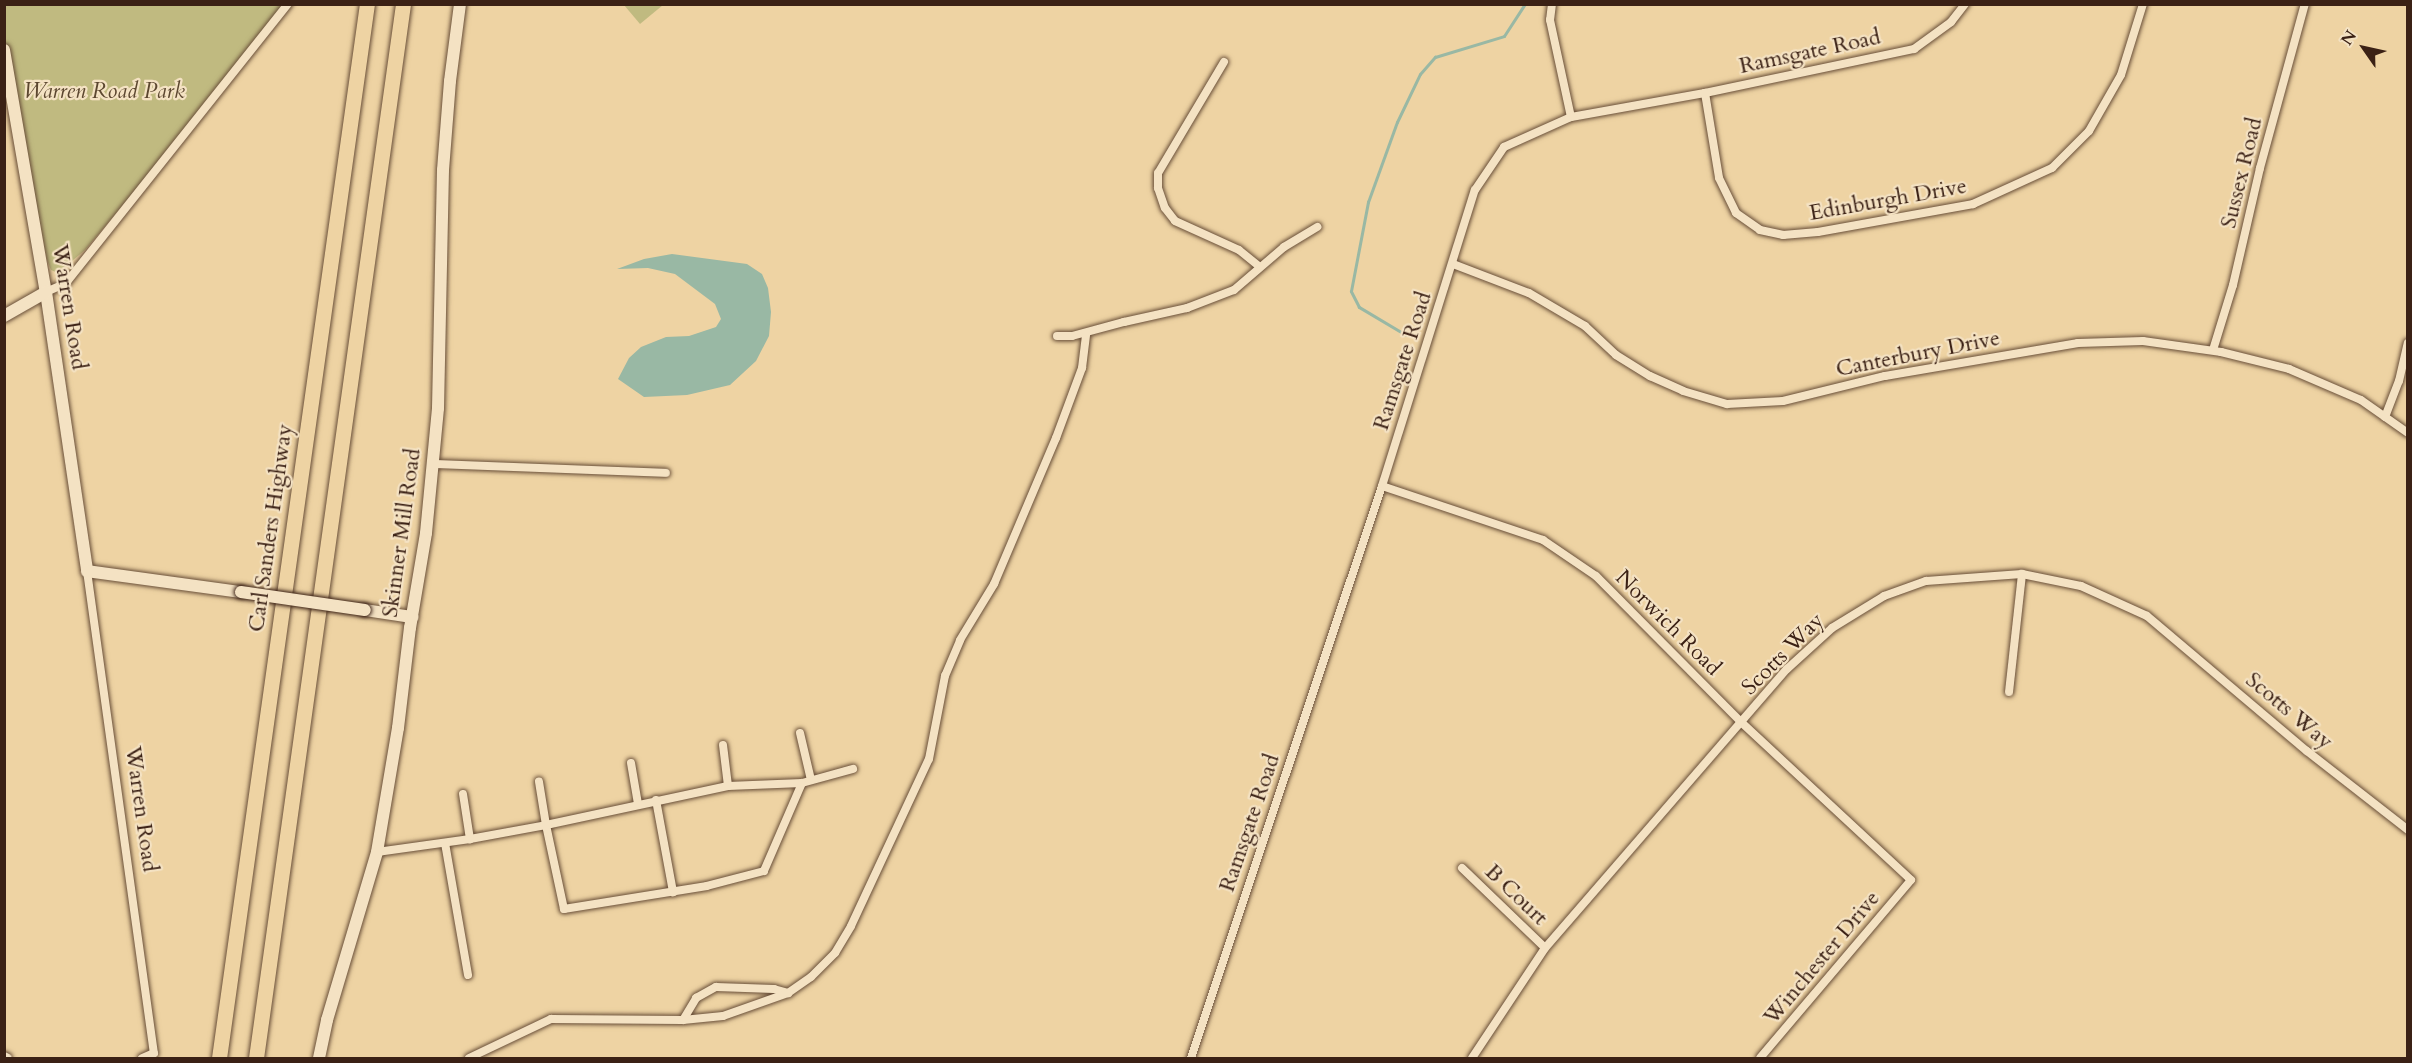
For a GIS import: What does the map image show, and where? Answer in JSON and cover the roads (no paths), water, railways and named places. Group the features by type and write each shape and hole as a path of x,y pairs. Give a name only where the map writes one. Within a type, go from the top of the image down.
{"highway":[{"name":"Carl Sanders Highway","path":"219,1059 367,4"},
{"path":"256,1059 403,4"}],"street":[{"path":"4,316 46,291 66,283 288,4"},
{"name":"Skinner Mill Road","path":"319,1059 327,1020 378,852 398,728 433,464 440,361 443,170 450,81 460,4"},
{"path":"1552,4 1550,20 1570,117"},
{"name":"Ramsgate Road","path":"1191,1059 1382,486 1475,190 1504,147 1570,117 1705,93 1914,49 1950,22 1965,4"},
{"name":"Edinburgh Drive","path":"1705,93 1719,178 1736,213 1761,230 1783,235 1818,232 1973,204 2052,168 2089,131 2121,75 2143,4"},
{"name":"Sussex Road","path":"2213,350 2233,285 2260,168 2305,4"},
{"name":"Warren Road","path":"4,50 46,291 154,1053 142,1059"},
{"path":"1224,62 1158,173 1158,188 1165,208 1175,221 1239,250 1260,267"},
{"path":"1057,336 1086,333 1187,308 1234,290 1304,232 1317,227"},
{"name":"Canterbury Drive","path":"1453,264 1529,293 1585,326 1616,355 1650,376 1683,391 1727,405 1783,401 1885,376 2078,343 2143,341 2213,350 2299,372 2361,400 2408,433"},
{"path":"469,1059 551,1019 683,1020 723,1016 788,993 811,977 835,953 851,926 930,759 945,676 960,640 994,584 1056,438 1082,368 1086,333"},
{"path":"2385,417 2399,381 2408,343"},
{"path":"433,464 666,473"},
{"name":"Norwich Road","path":"1382,486 1543,540 1596,576 1741,722 1911,880"},
{"path":"87,571 412,617"},
{"path":"2009,692 2022,574"},
{"name":"Scotts Way","path":"1472,1059 1545,948 1786,669 1832,627 1884,596 1926,580 2022,574 2081,586 2147,616 2307,751 2408,830"},
{"path":"800,733 812,780"},
{"path":"723,745 728,786"},
{"path":"631,763 638,804"},
{"path":"378,852 546,825 728,786 802,783 854,769"},
{"path":"539,782 564,909 673,892 764,871 802,783"},
{"path":"463,794 470,839"},
{"path":"656,800 673,892"},
{"path":"445,843 468,975"},
{"name":"B Court","path":"1462,868 1545,948"},
{"name":"Winchester Drive","path":"1760,1059 1911,880"},
{"path":"683,1020 696,998 716,987 774,989 788,993"}],"waterway":[{"path":"1406,335 1359,307 1351,291 1368,202 1397,122 1420,74 1435,57 1504,36 1525,4"}],"park label":[{"name":"Warren Road Park","path":"104,92"}]}
